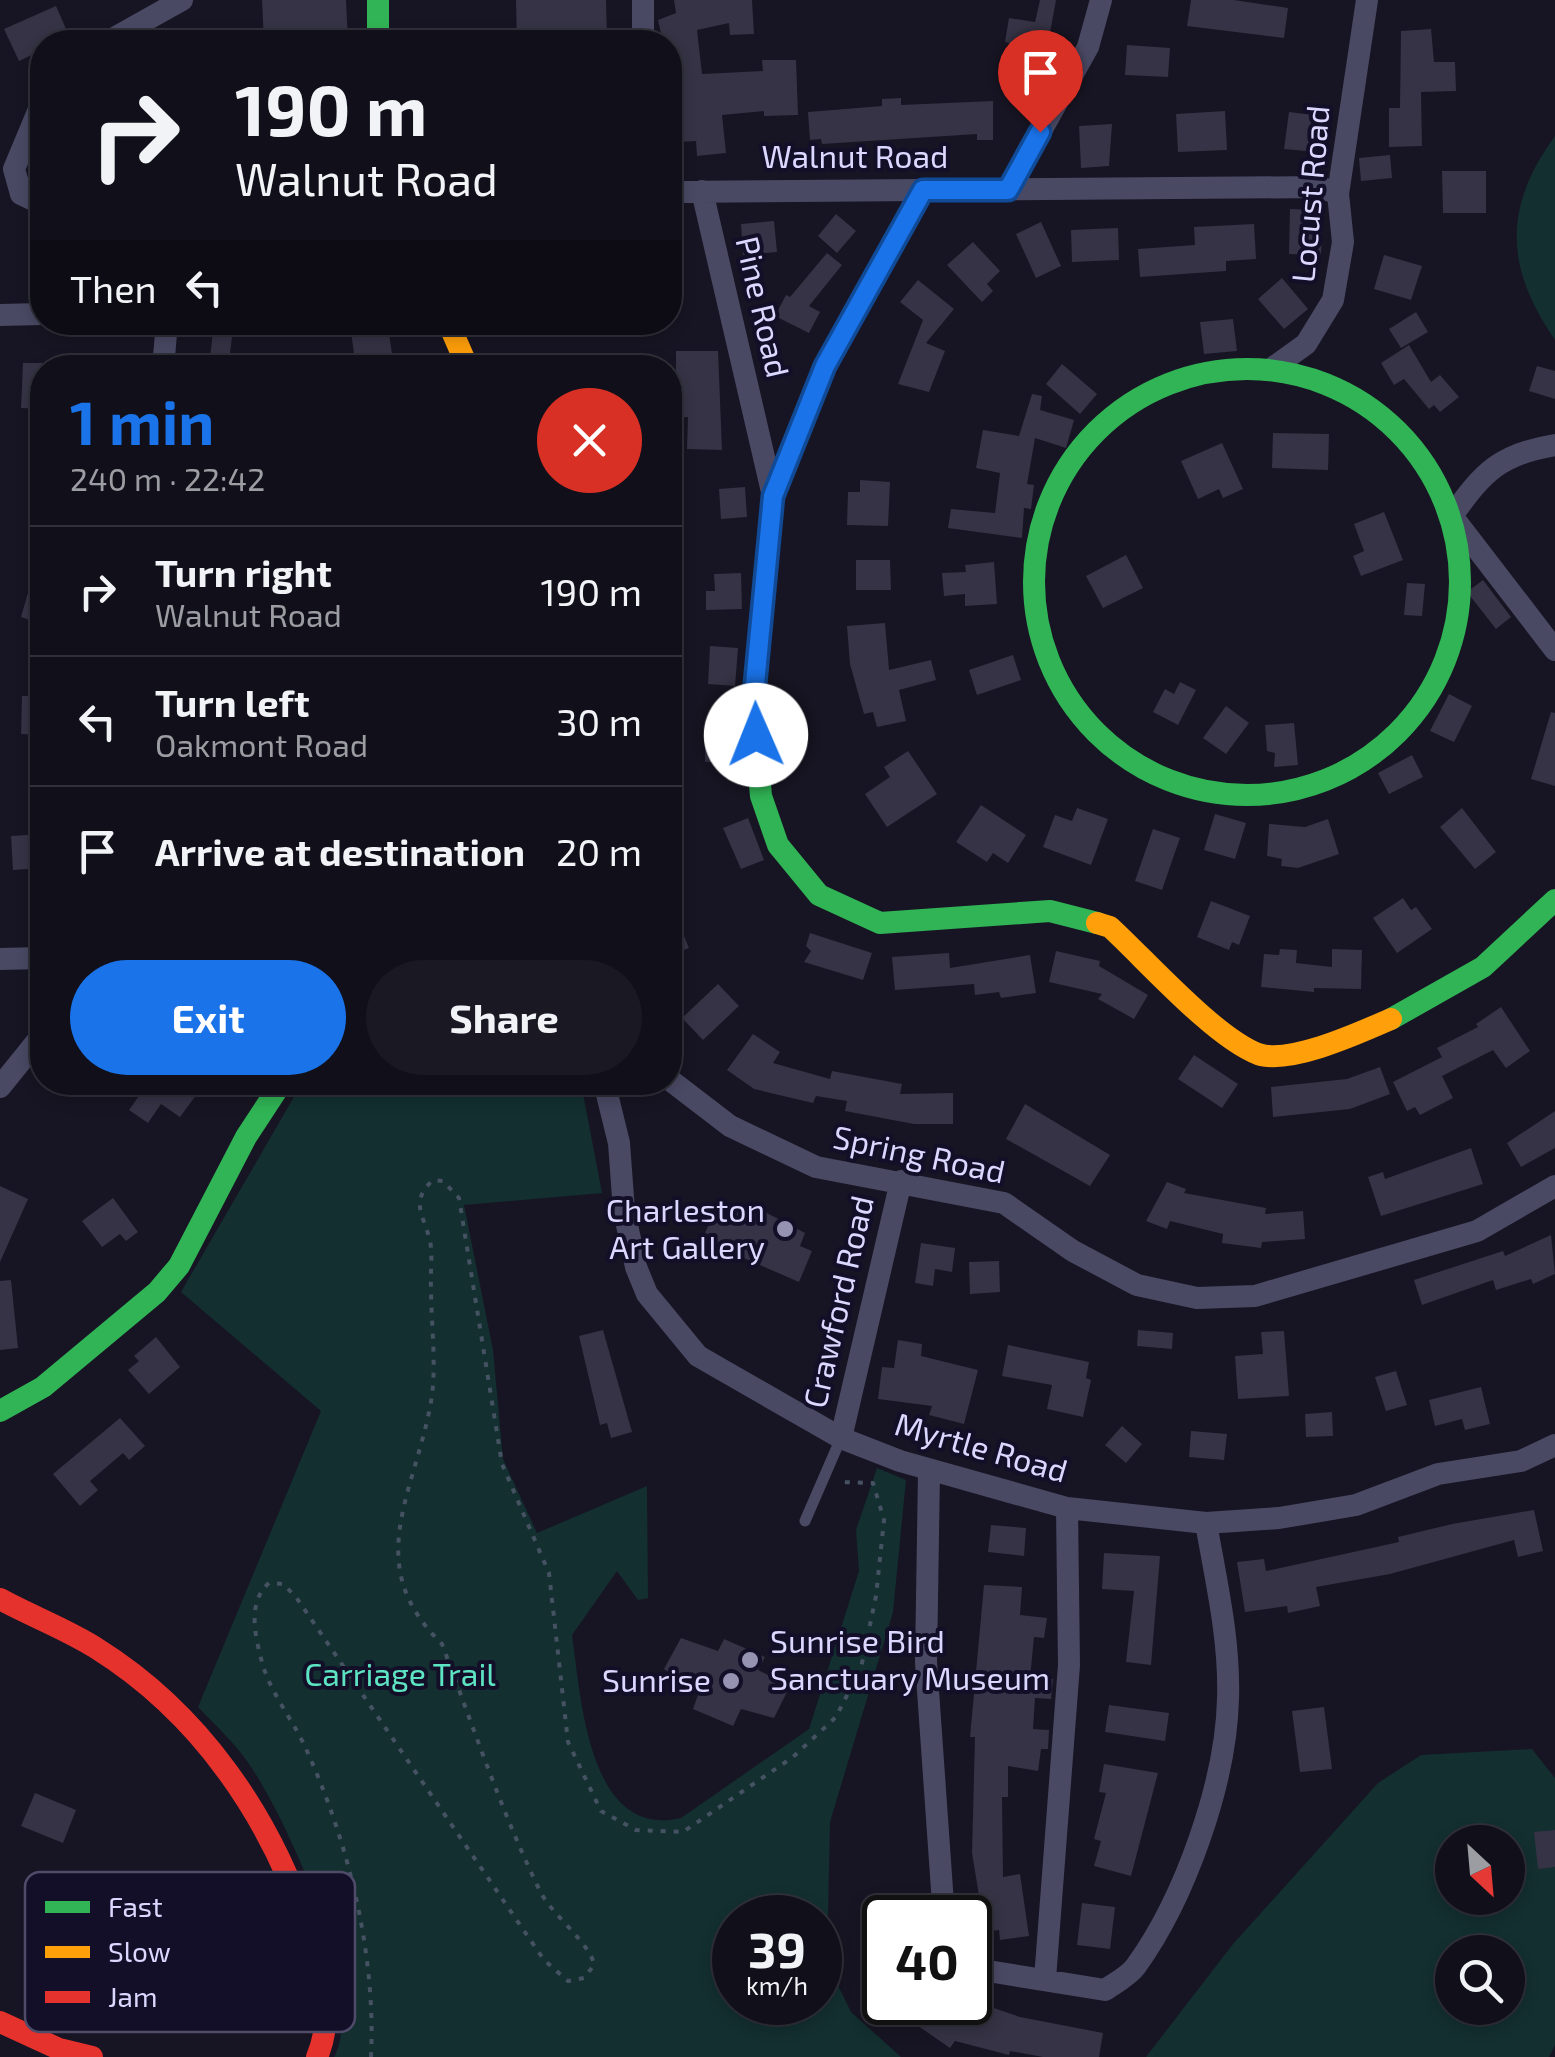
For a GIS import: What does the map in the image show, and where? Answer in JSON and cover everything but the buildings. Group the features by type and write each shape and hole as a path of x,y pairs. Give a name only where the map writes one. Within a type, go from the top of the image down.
{"street":[{"path":"378,0 378,30"},
{"path":"643,0 643,30"},
{"path":"1008,190 1088,47 1101,0"},
{"name":"Locust Road","path":"1271,369 1306,344 1333,300 1343,242 1338,194 1367,0"},
{"path":"128,30 176,2"},
{"path":"30,131 14,170 21,194 30,199"},
{"name":"Walnut Road","path":"682,192 1320,188 1338,194"},
{"path":"923,190 825,366 773,496 753,705 761,796 778,845 819,895 880,923 1050,911 1110,927 1220,1029 1260,1056 1324,1048 1414,1009 1484,968 1555,900"},
{"name":"Pine Road","path":"702,191 773,496"},
{"path":"0,315 30,314"},
{"path":"1228,369 1271,369 1319,380 1356,398 1411,443 1442,492 1458,542 1455,637 1438,680 1404,729 1341,776 1278,795 1185,789 1079,718 1053,679 1037,633 1032,561 1043,514 1072,458 1130,403 1176,380 1228,369"},
{"path":"1452,516 1481,475 1507,457 1555,446"},
{"path":"1452,516 1555,650"},
{"path":"0,959 30,958"},
{"path":"0,1087 30,1050"},
{"name":"Spring Road","path":"682,1089 730,1126 816,1167 1004,1202 1073,1251 1137,1285 1197,1298 1255,1296 1476,1231 1555,1186"},
{"path":"0,1412 44,1387 157,1292 179,1266 246,1137 273,1095"},
{"name":"Myrtle Road","path":"607,1095 619,1144 624,1211 647,1294 698,1356 840,1438 929,1472 1067,1508 1206,1523 1279,1518 1356,1506 1438,1474 1521,1461 1555,1445"},
{"name":"Crawford Road","path":"840,1438 901,1181"},
{"path":"1521,1461 1555,1456"},
{"path":"929,1472 926,1662 942,1895"},
{"path":"1044,1980 1068,1664 1067,1508"},
{"path":"992,1973 1105,1990 1134,1970 1187,1874 1215,1780 1228,1701 1224,1623 1206,1523"},
{"path":"0,1599 91,1644 168,1704 236,1777 274,1843 285,1872"},
{"path":"0,2022 61,2054 92,2057"},
{"path":"317,2057 326,2032"}],"lane":[{"path":"805,1521 840,1438"}],"path":[{"path":"348,1872 341,1841 307,1750 262,1665 254,1618 259,1592 269,1583 283,1584 296,1597 544,1960 568,1981 584,1978 594,1965 590,1951 569,1932 542,1895 442,1644 420,1623 399,1582 398,1541 432,1398 430,1242 418,1210 421,1191 432,1180 443,1181 459,1198 502,1464 549,1573 568,1742 600,1811 636,1830 683,1832 778,1768 836,1717 861,1668 876,1596 884,1520 872,1483 822,1483"},
{"path":"355,1907 372,1987 372,2057"}],"green space":[{"path":"1555,136 1555,340 1527,288 1517,238 1526,188"},
{"name":"Carriage Trail","path":"295,1095 583,1095 602,1193 464,1205 493,1350 503,1459 537,1533 647,1486 648,1598 638,1600 617,1571 572,1635 595,1758 608,1786 626,1807 650,1819 681,1818 809,1729 859,1571 856,1530 877,1468 906,1480 893,1612 830,1822 828,1895 712,1895 712,2025 842,2025 842,1994 862,2025 901,2057 334,2057 341,2032 355,2032 355,1872 305,1872 249,1764 198,1707 321,1411 181,1292"},
{"path":"1532,1749 1555,1778 1555,2045 1549,2057 1146,2057 1233,1944 1378,1783 1421,1755"}],"traffic: fast":[{"path":"378,0 378,30"},
{"path":"923,189 825,366 773,496 753,705 761,796 778,845 819,895 880,923 1050,911 1097,923"},
{"path":"1247,369 1289,373 1329,385 1365,405 1398,431 1424,464 1444,500 1456,540 1460,582 1456,624 1444,664 1424,700 1398,733 1365,759 1329,779 1289,791 1247,795 1205,791 1165,779 1129,759 1096,733 1070,700 1050,664 1038,624 1034,582 1038,540 1050,500 1070,464 1096,431 1129,405 1165,385 1205,373 1247,369"},
{"path":"1391,1019 1483,967 1555,900"},
{"path":"0,1411 43,1387 157,1292 179,1266 246,1137 273,1095"}],"traffic: slow":[{"path":"454,335 462,355"},
{"path":"1097,923 1110,927 1221,1032 1258,1054 1306,1051 1391,1019"}],"traffic: jam":[{"path":"0,1599 85,1641 168,1703 227,1771 252,1808 285,1872"},
{"path":"0,2022 59,2049 92,2057"},
{"path":"317,2057 324,2032"}],"place":[{"name":"Charleston Art Gallery","path":"785,1229"},
{"name":"Sunrise Bird Sanctuary Museum","path":"750,1660"},
{"name":"Sunrise","path":"731,1681"}],"route":[{"path":"756,735 753,705 773,496 825,366 923,190 1008,190 1040,132"}]}
